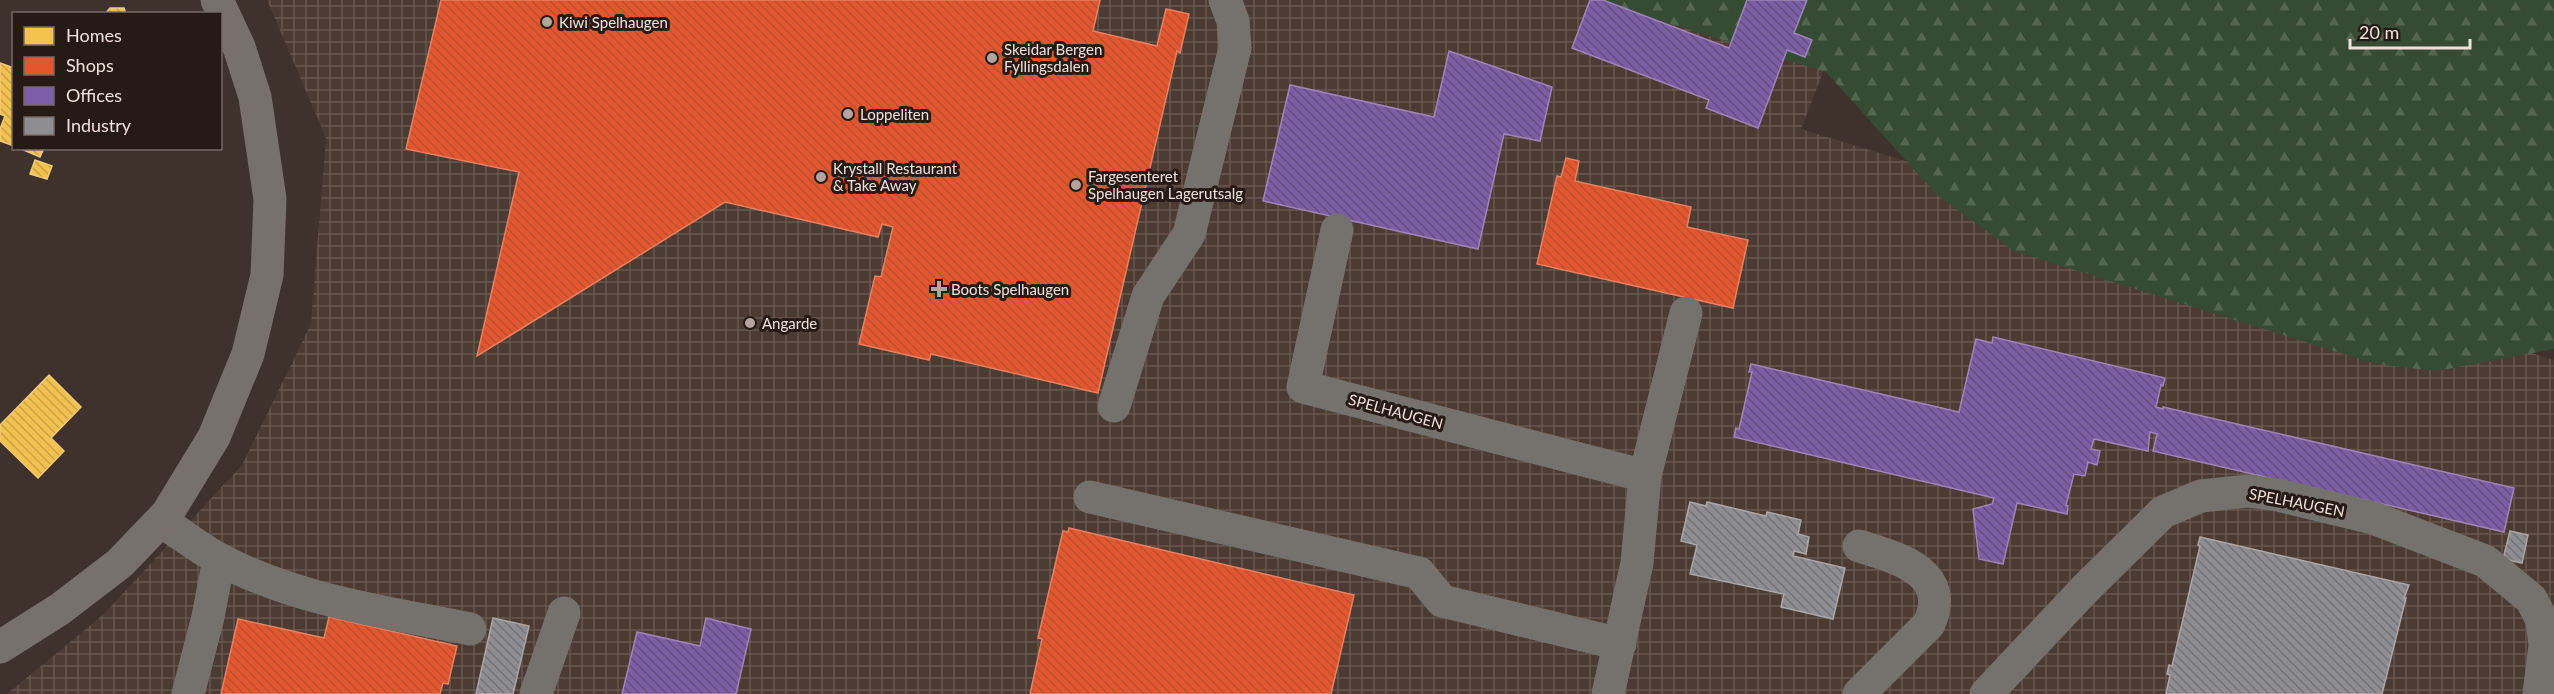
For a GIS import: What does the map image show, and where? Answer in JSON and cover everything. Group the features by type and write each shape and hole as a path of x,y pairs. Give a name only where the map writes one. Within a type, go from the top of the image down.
{"main road":[{"path":"0,647 60,609 120,563 161,521 214,437 248,354 267,274 270,199 255,98 240,47 218,0"}],"lane":[{"path":"1114,406 1148,296 1189,234 1235,48 1233,21 1225,0"},
{"name":"SPELHAUGEN","path":"1337,230 1303,387 1645,476"},
{"path":"1608,694 1637,562 1645,476 1686,313"},
{"name":"SPELHAUGEN","path":"1986,694 2085,589 2163,512 2201,496 2248,491 2278,495 2373,518 2485,561 2531,599 2542,620 2545,645 2539,694"},
{"path":"1090,497 1419,573 1442,601 1620,644"},
{"path":"161,521 219,559 265,578 328,600 470,629"},
{"path":"1859,694 1872,678 1929,624 1935,610 1934,592 1926,578 1914,567 1899,558 1860,546"},
{"path":"188,694 208,617 219,559"},
{"path":"536,694 564,613"}],"shaded area":[{"path":"267,0 1851,0 1801,129 2554,360 2554,694 7,694 104,614 242,465 311,324 326,138"}],"green space":[{"path":"1593,0 2554,0 2554,349 2437,371 2376,364 2014,251 1937,195 1826,72"}],"building: Homes":[{"path":"110,8 124,8 125,12 107,12"},
{"path":"0,63 12,67 12,145 0,141 0,129 5,116 0,114"},
{"path":"24,150 43,150 40,157"},
{"path":"35,160 52,166 47,179 30,174"},
{"path":"49,375 81,407 51,438 64,451 38,478 0,441 0,425"}],"building: Shops":[{"path":"441,0 1100,0 1093,31 1157,46 1166,9 1189,14 1180,53 1177,51 1098,393 931,354 929,360 859,344 875,276 881,277 893,227 882,224 878,237 725,202 477,356 519,172 406,149"},
{"path":"1566,158 1579,161 1575,181 1691,207 1687,227 1748,240 1733,308 1537,264 1557,176 1561,177"},
{"path":"1069,528 1354,595 1331,694 1030,694 1042,639 1038,638 1063,531 1068,532"},
{"path":"329,617 457,646 448,684 443,683 440,694 221,694 238,619 324,638"}],"building: Offices":[{"path":"1590,0 1603,0 1729,48 1747,0 1807,0 1794,33 1812,40 1805,57 1787,50 1758,128 1706,108 1709,100 1572,48"},
{"path":"1449,51 1552,87 1540,141 1504,134 1478,249 1263,201 1290,85 1434,117"},
{"path":"1993,337 2165,378 2156,407 2514,488 2504,532 2153,451 2157,434 2150,432 2148,451 2094,439 2091,449 2100,451 2097,465 2088,462 2085,476 2074,474 2066,505 2068,506 2067,514 2017,503 2003,564 1979,559 1973,509 1992,504 1994,498 1734,437 1736,428 1739,429 1752,372 1749,372 1751,364 1959,412 1976,339 1992,343"},
{"path":"706,618 751,629 736,694 622,694 637,632 700,646"}],"building: Industry":[{"path":"1690,502 1706,506 1707,502 1766,516 1767,512 1801,520 1798,534 1809,537 1806,554 1794,551 1793,556 1845,568 1833,619 1781,607 1784,594 1690,574 1697,545 1681,541"},
{"path":"2510,531 2528,535 2522,563 2503,559"},
{"path":"2200,537 2409,585 2382,694 2166,694 2170,675 2167,674 2169,665 2172,666 2200,546 2198,545"},
{"path":"493,618 529,626 513,694 476,694"}],"place":[{"name":"Kiwi Spelhaugen","path":"547,22"},
{"name":"Skeidar Bergen Fyllingsdalen","path":"992,58"},
{"name":"Loppeliten","path":"848,114"},
{"name":"Krystall Restaurant & Take Away","path":"821,177"},
{"name":"Fargesenteret Spelhaugen Lagerutsalg","path":"1076,185"},
{"name":"Boots Spelhaugen","path":"939,289"},
{"name":"Angarde","path":"750,323"}]}
